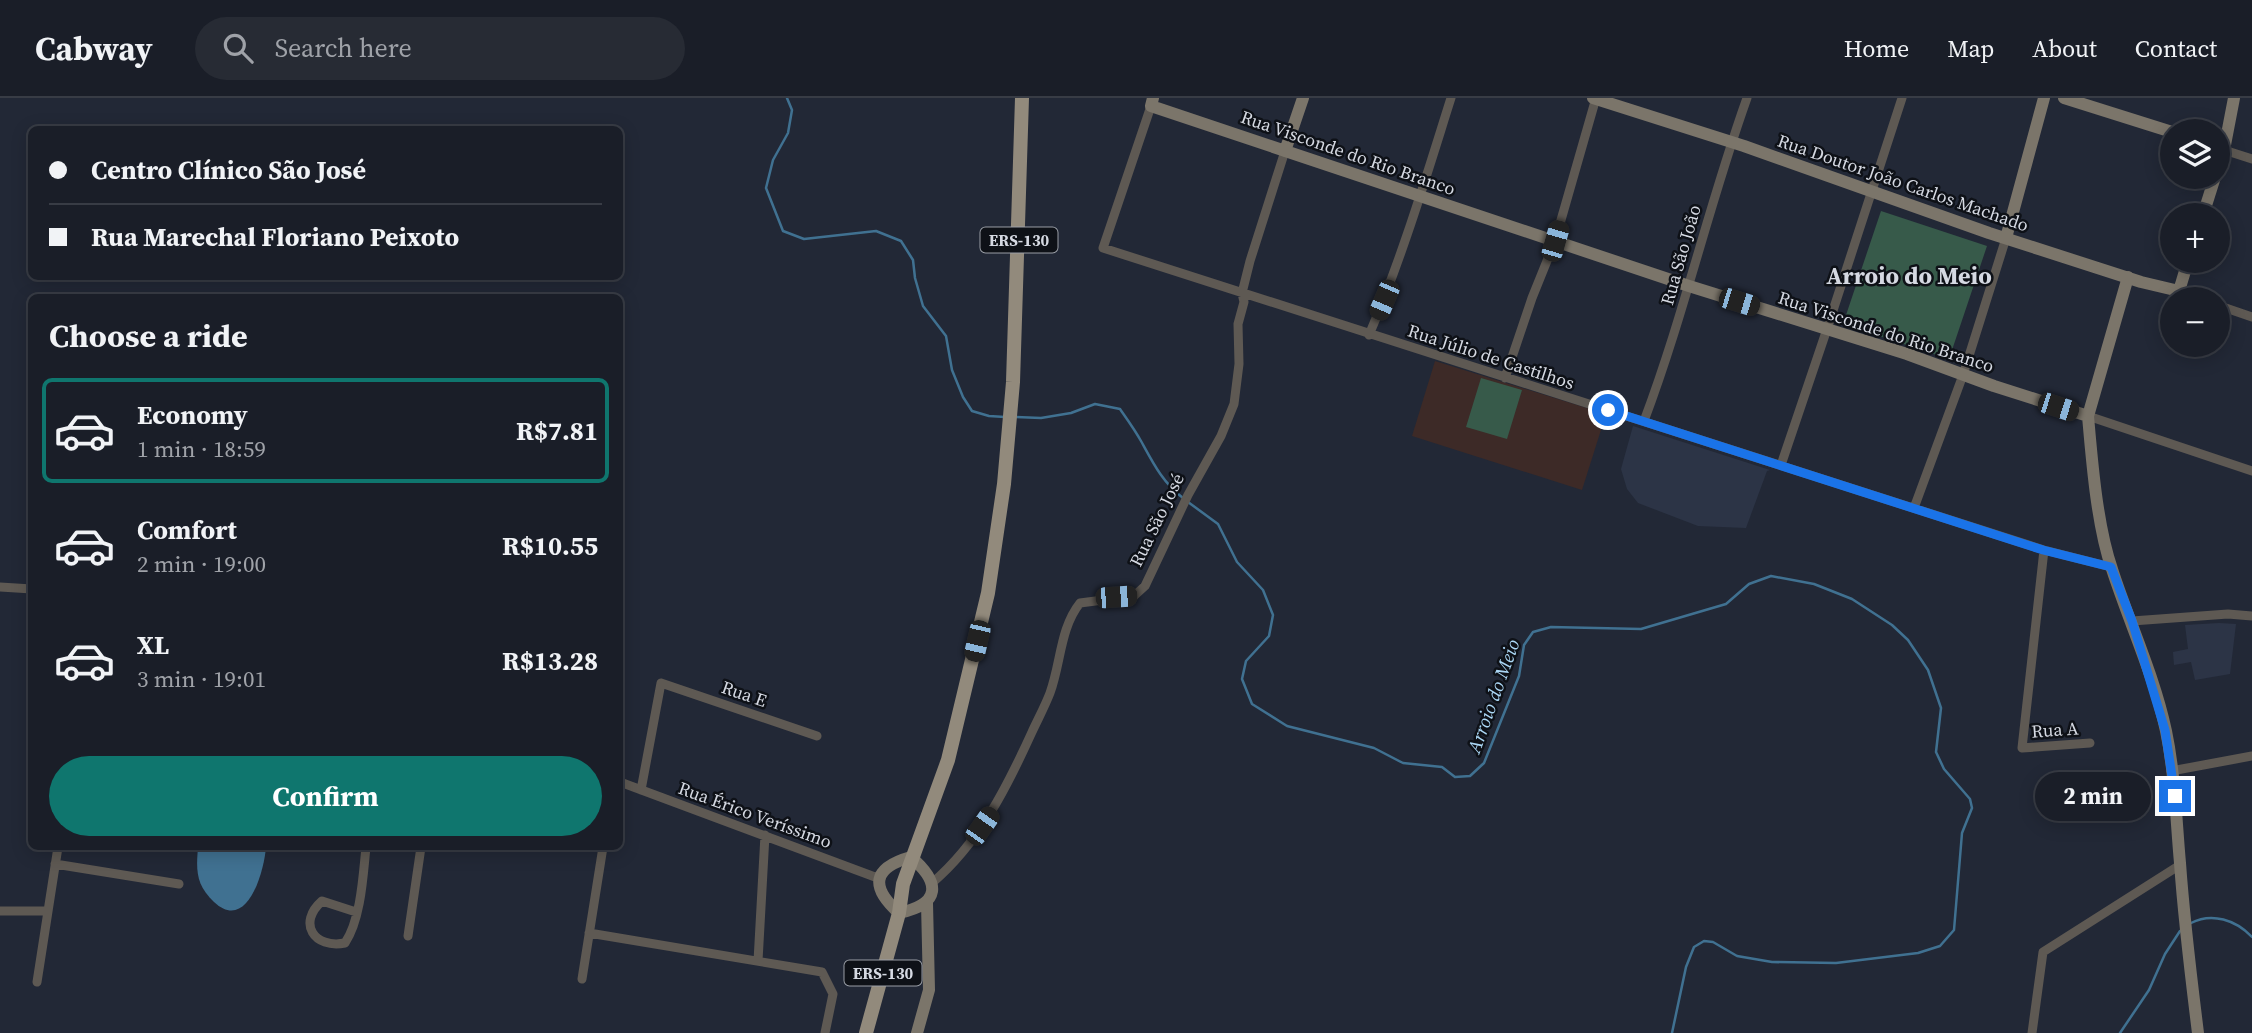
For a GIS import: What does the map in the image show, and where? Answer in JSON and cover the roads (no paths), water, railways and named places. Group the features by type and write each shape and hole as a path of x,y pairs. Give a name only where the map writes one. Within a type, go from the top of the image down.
{"main road":[{"name":"ERS-130","path":"866,1033 899,913 902,884 948,760 988,593 1006,462 1013,382 1022,98"},
{"name":"Rua São José","path":"1285,151 1303,98"},
{"name":"Rua Doutor João Carlos Machado","path":"1595,98 1730,142 2006,239 2164,287"},
{"path":"2006,239 2044,98"},
{"path":"2064,98 2160,128"},
{"path":"2229,119 2234,98"},
{"name":"Rua Visconde do Rio Branco","path":"1152,102 1285,151 1689,286 1907,354 2088,416"},
{"path":"2128,277 2088,416 2098,506 2111,567 2132,621 2165,730 2178,821 2180,865 2198,1033"},
{"path":"917,1033 929,990 927,903 932,893 932,883 929,874 911,857 892,862 880,875 879,888 885,900 899,913 927,903"}],"street":[{"path":"1369,335 1420,196 1451,98"},
{"path":"1505,378 1555,241 1595,98"},
{"name":"Rua São João","path":"1644,421 1689,286 1730,142 1747,98"},
{"path":"1781,465 1902,98"},
{"name":"Rua Júlio de Castilhos","path":"1152,102 1103,248 2043,550 2111,567"},
{"name":"Rua São José","path":"932,883 952,866 970,843 994,808 1018,764 1050,692 1070,615 1080,603 1134,596 1145,586 1188,495 1221,436 1234,404 1240,364 1238,324 1244,302 1242,293 1285,151"},
{"path":"2230,152 2252,159"},
{"path":"1914,508 1963,374 2006,239"},
{"path":"2230,309 2252,317"},
{"name":"Rua Visconde do Rio Branco","path":"2088,416 2252,471"},
{"name":"Rua A","path":"2043,550 2022,748 2090,743"},
{"path":"0,587 28,589"},
{"path":"2132,621 2228,614 2252,616"},
{"name":"Rua E","path":"641,790 662,683 817,736"},
{"path":"2171,771 2252,756"},
{"name":"Rua Érico Veríssimo","path":"623,783 875,877 880,875"},
{"path":"758,961 765,835"},
{"path":"37,982 57,850"},
{"path":"356,912 322,901 309,916 309,925 313,934 325,942 345,943 352,932 356,912 366,850"},
{"path":"408,936 421,850"},
{"path":"582,979 603,850"},
{"path":"55,864 179,884"},
{"path":"2032,1033 2043,952 2180,865"},
{"path":"0,911 47,911"},
{"path":"589,933 822,972 833,994 825,1033"}],"water":[{"path":"198,850 266,850 262,870 252,896 236,910 226,910 208,896 198,877"}],"waterway":[{"name":"Arroio do Meio","path":"787,98 792,110 788,133 773,160 766,188 783,231 804,239 876,231 901,241 913,260 923,306 946,336 952,370 963,397 972,411 1005,417"},
{"name":"Arroio do Meio","path":"1015,417 1041,418 1071,413 1095,404 1120,409 1159,472 1183,498"},
{"name":"Arroio do Meio","path":"1188,502 1218,524 1237,562 1263,590 1273,615 1269,636 1246,661 1242,679 1252,704 1287,726 1374,748 1403,763 1442,767 1455,777 1470,776 1484,763 1519,676 1524,645 1533,632 1551,627 1641,629 1726,604 1749,584 1771,576 1814,584 1852,599 1892,625 1908,640 1928,670 1941,708 1936,752 1944,769 1970,799 1972,808 1962,833 1954,930 1940,946 1918,953 1836,963 1772,962 1737,956 1713,942 1704,941 1694,947 1686,967 1672,1033"},
{"name":"Arroio do Meio","path":"2191,923 2215,918 2239,926 2252,937"},
{"name":"Arroio do Meio","path":"2120,1033 2149,990 2165,954 2180,931"}],"district":[{"name":"Arroio do Meio","path":"1909,276"}]}
